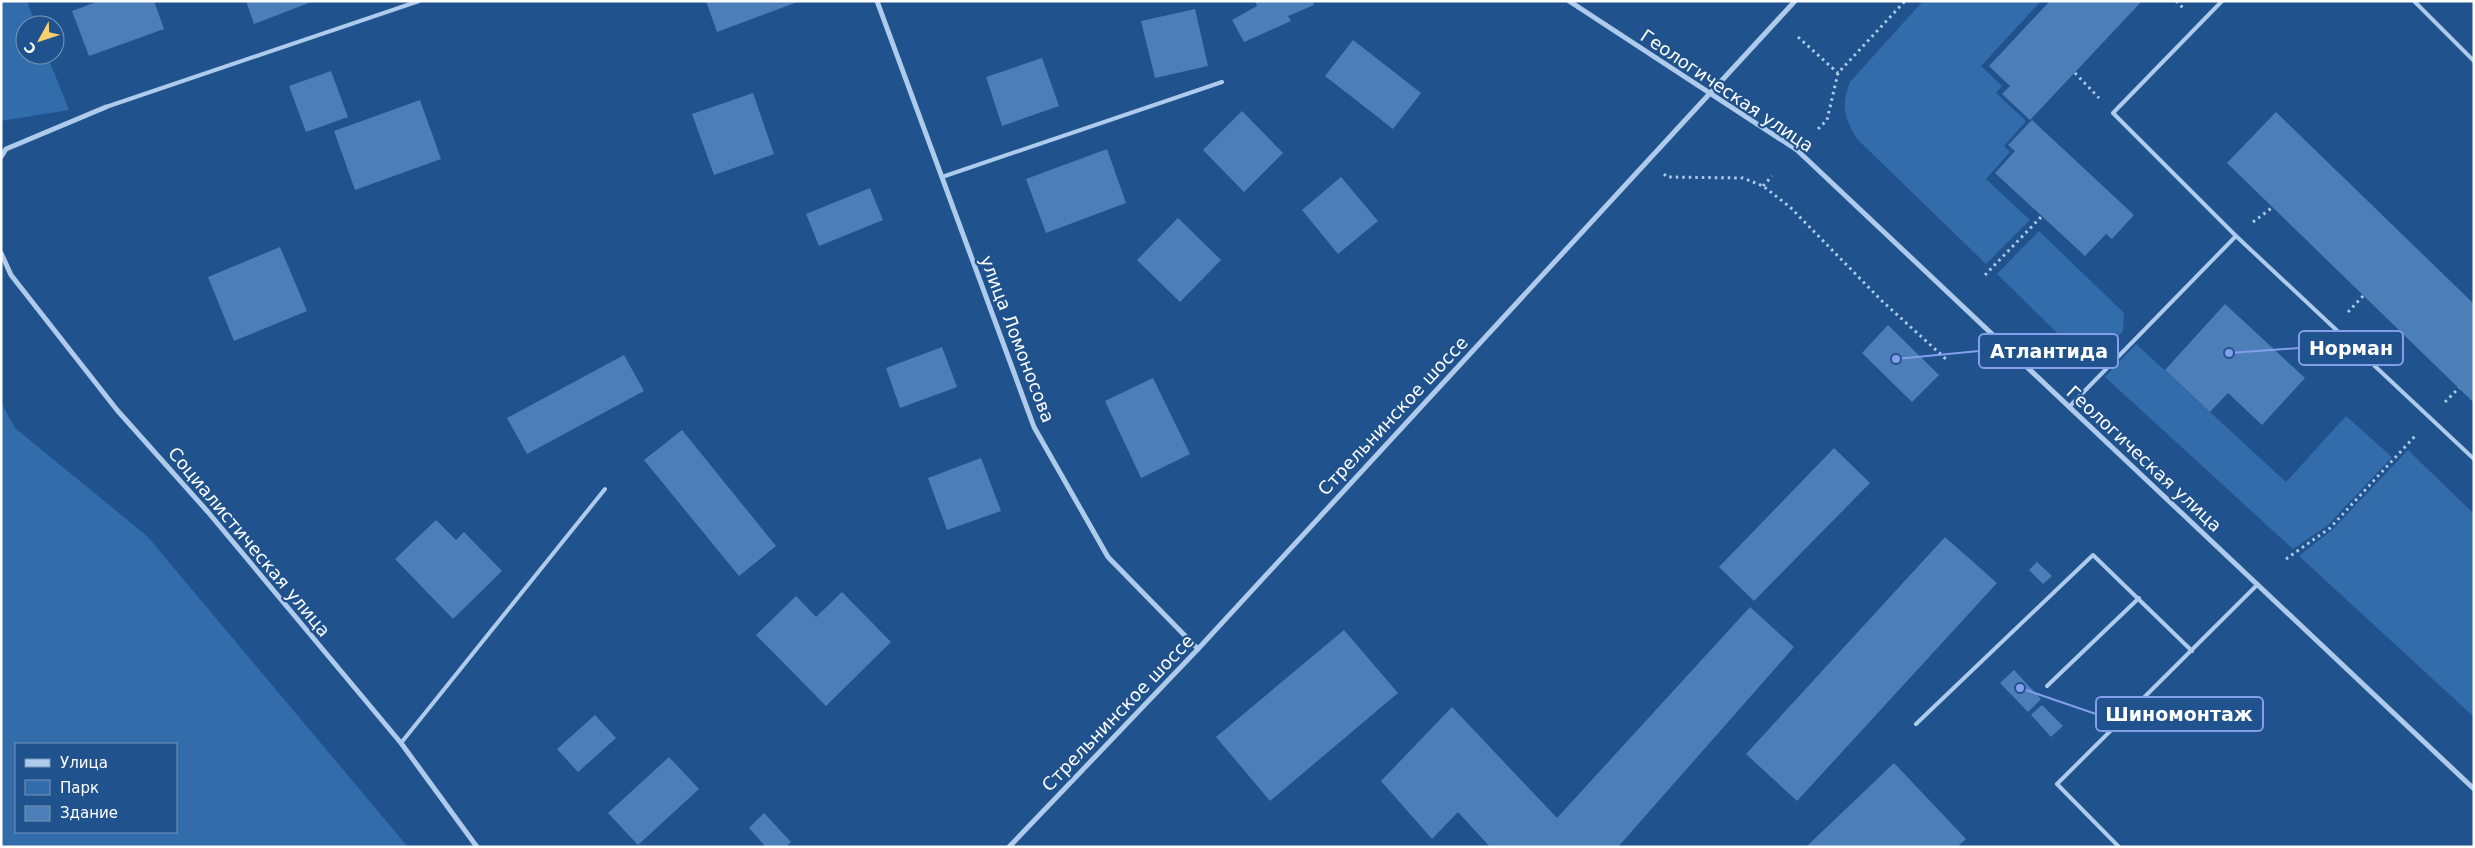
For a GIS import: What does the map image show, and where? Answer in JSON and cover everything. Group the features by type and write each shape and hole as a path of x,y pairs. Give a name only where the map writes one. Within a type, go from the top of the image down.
{"street":[{"name":"улица Ломоносова","path":"877,1 1034,427 1108,558 1198,649"},
{"name":"Геологическая улица","path":"1569,1 1708,94 1797,150 2474,789"},
{"name":"Стрельнинское шоссе","path":"1009,847 1198,649 1794,1"},
{"path":"1,157 6,149 106,107"},
{"name":"Социалистическая улица","path":"1,254 12,275 117,410 208,512 401,743 477,847"}],"lane":[{"path":"106,107 419,1"},
{"path":"2222,1 2113,113 2236,236 2474,459"},
{"path":"2414,1 2474,60"},
{"path":"942,177 1222,82"},
{"path":"2069,407 2236,236"},
{"path":"401,743 605,489"},
{"path":"1916,724 2093,555 2192,651"},
{"path":"2119,847 2057,784 2257,585"},
{"path":"2048,686 2139,598"}],"path":[{"path":"1818,129 1827,120 1838,73 1905,1"},
{"path":"1798,37 1838,73"},
{"path":"2075,73 2113,113"},
{"path":"1648,160 1667,177 1743,178 1763,186 1790,207 1882,300 1947,360"},
{"path":"1763,186 1772,176"},
{"path":"1985,275 2041,217"},
{"path":"2286,559 2330,528 2431,418"}],"green space":[{"path":"1,1 27,1 32,15 15,15 15,65 51,65 69,110 1,121"},
{"path":"1923,1 2041,1 1981,66 2002,86 1996,93 2026,121 2004,146 2010,152 1986,179 2030,220 1986,264 1856,138 1846,117 1845,98 1850,82"},
{"path":"2039,231 2124,313 2123,331 2091,366 1997,274"},
{"path":"2136,344 2286,482 2346,416 2392,457 2328,525 2293,549 2105,377"},
{"path":"1,402 15,428 147,536 408,847 1,847"},
{"path":"2408,450 2474,514 2474,717 2299,556 2333,529"}],"building":[{"path":"99,1 154,1 164,29 89,56 72,11"},
{"path":"246,1 314,1 254,24"},
{"path":"706,1 800,1 717,32"},
{"path":"1255,1 1312,1 1314,5 1288,16 1291,21 1244,42 1232,20 1257,6"},
{"path":"2050,1 2142,1 2030,120 2002,94 2010,86 1989,66"},
{"path":"1195,9 1208,66 1155,78 1141,21"},
{"path":"1353,40 1421,93 1393,129 1325,76"},
{"path":"1042,58 1059,106 1002,126 986,77"},
{"path":"331,71 348,117 306,132 289,86"},
{"path":"753,93 774,154 714,175 692,114"},
{"path":"420,100 441,159 355,190 334,131"},
{"path":"1242,111 1283,153 1244,192 1203,150"},
{"path":"2276,112 2474,304 2474,403 2227,163"},
{"path":"2032,120 2134,215 2112,239 2106,234 2085,256 1995,173 2015,151 2008,145"},
{"path":"1107,149 1126,203 1046,233 1026,179"},
{"path":"1341,177 1378,221 1338,254 1302,210"},
{"path":"870,188 883,220 819,246 806,214"},
{"path":"1178,218 1221,260 1180,302 1137,260"},
{"path":"280,247 307,311 234,341 208,277"},
{"path":"2225,304 2305,378 2262,425 2228,393 2210,412 2165,370"},
{"path":"1888,325 1939,375 1912,402 1862,353"},
{"path":"942,347 957,387 900,408 886,368"},
{"path":"624,355 644,391 527,454 507,418"},
{"path":"1153,378 1190,454 1141,478 1105,401"},
{"path":"682,430 776,546 739,576 644,460"},
{"path":"1834,448 1870,483 1754,601 1719,567"},
{"path":"981,458 1001,511 947,530 928,478"},
{"path":"436,520 456,540 464,532 502,571 453,619 395,559"},
{"path":"1945,537 1997,583 1797,801 1746,754"},
{"path":"2037,562 2052,576 2043,584 2029,570"},
{"path":"842,592 891,642 826,706 756,635 796,596 816,617"},
{"path":"1750,607 1794,647 1618,847 1490,847 1458,812 1432,839 1381,781 1452,707 1557,818"},
{"path":"1344,630 1398,693 1270,801 1216,737"},
{"path":"2014,670 2041,699 2028,712 2000,683"},
{"path":"2042,705 2063,726 2051,737 2031,715"},
{"path":"595,715 616,738 578,772 557,749"},
{"path":"669,757 699,789 638,845 608,813"},
{"path":"1894,763 1966,839 1957,847 1806,847"},
{"path":"764,813 791,842 786,847 766,847 749,828"}],"place":[{"name":"Норман","path":"2229,353"},
{"name":"Атлантида","path":"1896,359"},
{"name":"Шиномонтаж","path":"2020,688"}]}
